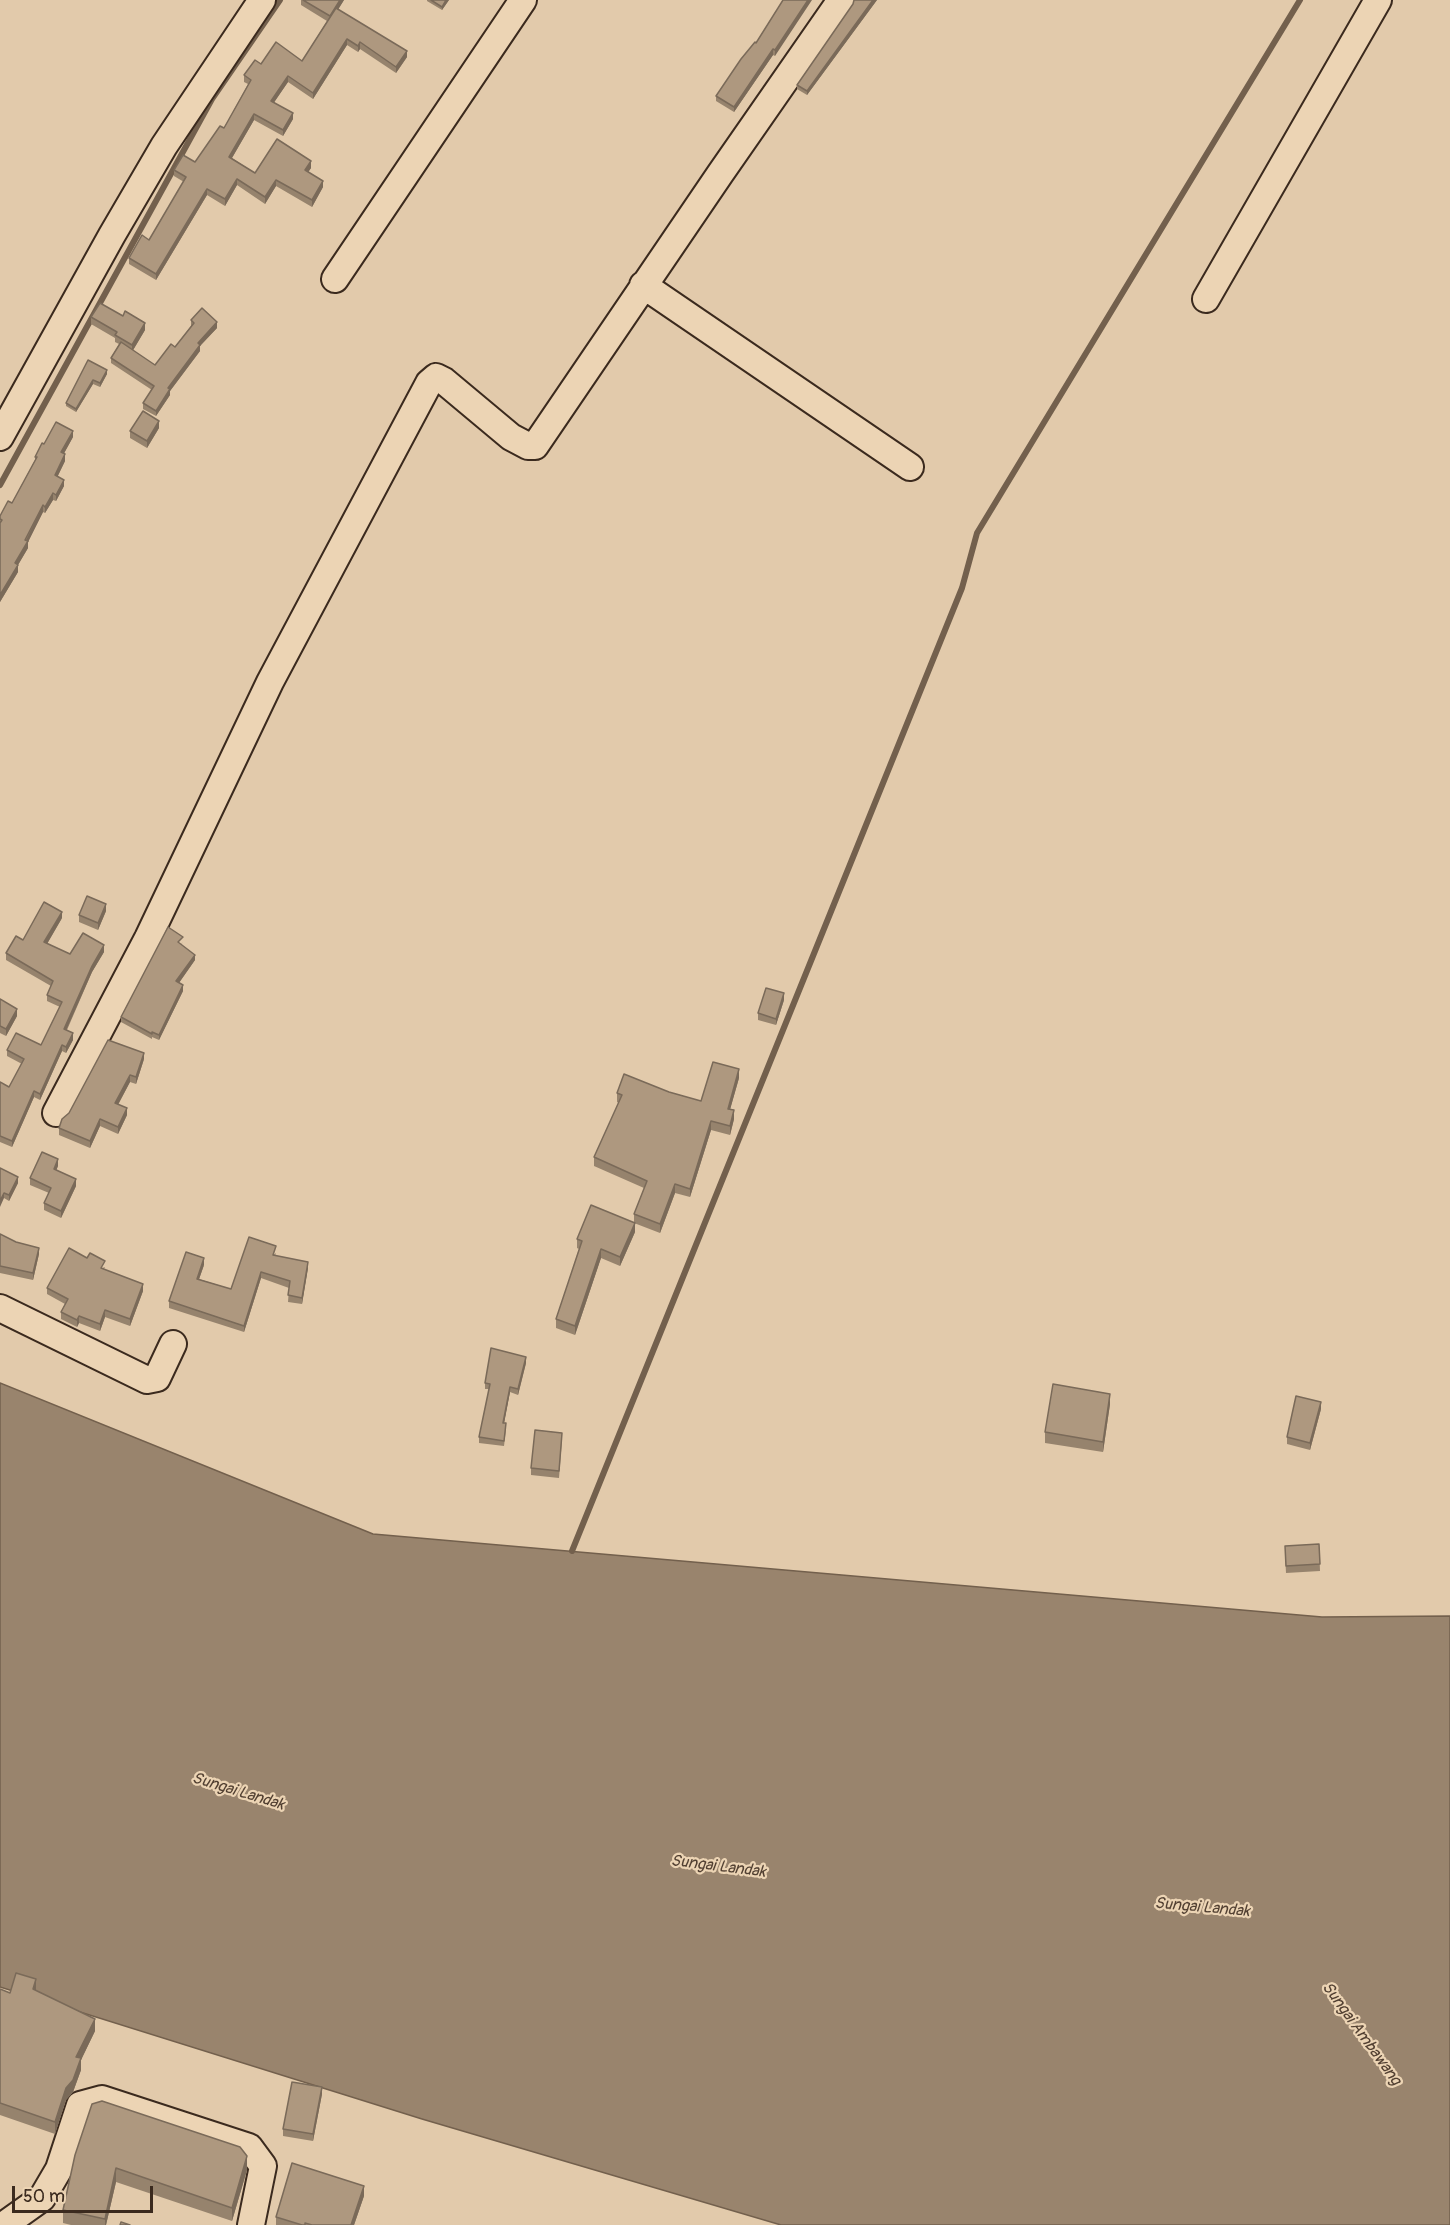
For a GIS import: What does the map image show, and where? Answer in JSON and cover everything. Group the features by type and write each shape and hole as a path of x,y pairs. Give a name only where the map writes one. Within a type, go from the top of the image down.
{"street":[{"path":"0,437 164,146 262,0"},
{"path":"334,279 523,0"},
{"path":"56,1113 148,938 270,682 429,383 436,377 444,381 511,437 528,446 535,446 643,285 841,0"},
{"path":"1206,299 1378,0"},
{"path":"643,285 910,467"},
{"path":"0,1308 147,1380 157,1378 173,1344"},
{"path":"4,2225 42,2198 59,2169 80,2105 102,2099 249,2147 263,2166 251,2225"}],"water":[{"path":"0,1383 373,1534 1322,1617 1450,1616 1450,2225 781,2225 422,2119 0,1987"}],"building":[{"path":"303,0 340,0 330,16"},
{"path":"431,0 446,0 442,7"},
{"path":"783,0 808,0 734,107 716,96 741,59 756,43"},
{"path":"854,0 873,0 807,91 797,85"},
{"path":"336,8 407,51 396,67 360,42 358,46 347,39 313,93 288,76 271,101 293,113 283,130 254,114 229,157 255,173 277,139 311,161 305,170 323,181 312,200 276,180 265,197 237,179 225,199 207,189 156,274 129,258 142,235 149,240 186,177 174,170 183,155 195,162 220,126 224,128 251,80 244,75 255,60 261,64 276,42 302,61"},
{"path":"100,303 123,316 125,311 145,323 132,345 115,335 117,332 91,317"},
{"path":"202,308 217,322 198,343 200,345 168,388 170,389 156,411 143,403 154,386 111,358 121,342 155,365 171,344 175,347 194,323 191,320"},
{"path":"88,360 107,370 100,383 93,380 76,409 66,403"},
{"path":"143,411 159,421 147,441 130,431"},
{"path":"56,422 73,431 61,452 65,454 55,475 64,480 56,495 53,493 45,507 43,505 25,540 28,541 15,563 18,565 0,595 0,523 2,520 0,516 8,501 12,503 42,443 44,444"},
{"path":"87,896 106,904 98,923 79,915"},
{"path":"44,902 62,912 44,942 70,954 83,933 104,945 92,966 64,1029 73,1033 66,1047 62,1045 40,1094 34,1091 12,1141 0,1136 0,1082 9,1087 24,1059 7,1050 16,1033 41,1045 62,1002 47,995 53,981 6,953 16,936 23,940"},
{"path":"168,927 183,937 178,942 195,955 176,981 183,985 159,1035 152,1032 152,1034 121,1017"},
{"path":"766,988 784,993 776,1019 758,1013"},
{"path":"0,999 17,1009 6,1029 0,1026"},
{"path":"108,1040 144,1053 136,1077 130,1075 115,1103 127,1108 118,1127 100,1119 90,1141 59,1128"},
{"path":"713,1062 739,1069 728,1109 734,1110 730,1126 711,1121 690,1189 675,1184 660,1224 634,1214 647,1181 594,1157 622,1095 617,1093 624,1074 669,1092 701,1101"},
{"path":"42,1152 58,1159 54,1169 76,1179 61,1211 44,1203 51,1188 30,1178"},
{"path":"0,1168 18,1177 9,1195 4,1193 0,1201"},
{"path":"591,1205 635,1223 620,1257 601,1249 575,1326 556,1319 582,1241 577,1239"},
{"path":"0,1234 16,1242 39,1248 33,1273 0,1266"},
{"path":"249,1237 276,1246 273,1255 308,1262 302,1298 288,1295 290,1281 261,1272 244,1326 169,1301 186,1252 204,1258 197,1279 231,1289"},
{"path":"69,1248 87,1258 90,1253 105,1261 101,1268 143,1284 130,1319 105,1310 100,1324 79,1316 77,1320 61,1312 68,1299 47,1288"},
{"path":"491,1348 526,1357 518,1389 510,1387 503,1423 506,1423 504,1441 479,1437 490,1384 485,1383"},
{"path":"1053,1384 1110,1394 1103,1442 1045,1432"},
{"path":"1296,1396 1321,1402 1310,1443 1287,1437"},
{"path":"535,1430 562,1433 559,1471 531,1468"},
{"path":"1319,1544 1320,1564 1286,1566 1285,1546"},
{"path":"16,1973 36,1979 33,1989 95,2019 76,2057 81,2058 73,2080 66,2088 55,2122 0,2103 0,1989 10,1993"},
{"path":"292,2082 322,2087 313,2134 283,2129"},
{"path":"102,2101 240,2147 247,2156 232,2208 116,2168 105,2219 63,2210 75,2155 92,2104"},
{"path":"292,2163 364,2186 351,2225 305,2223 302,2225 276,2217"}],"waterway":[{"path":"0,485 212,99 280,0"},
{"path":"572,1551 962,588 977,533 1300,0"}],"water label":[{"name":"Sungai Landak","path":"238,1792"},
{"name":"Sungai Landak","path":"718,1867"},
{"name":"Sungai Landak","path":"1202,1908"},
{"name":"Sungai Ambawang","path":"1361,2034"}]}
